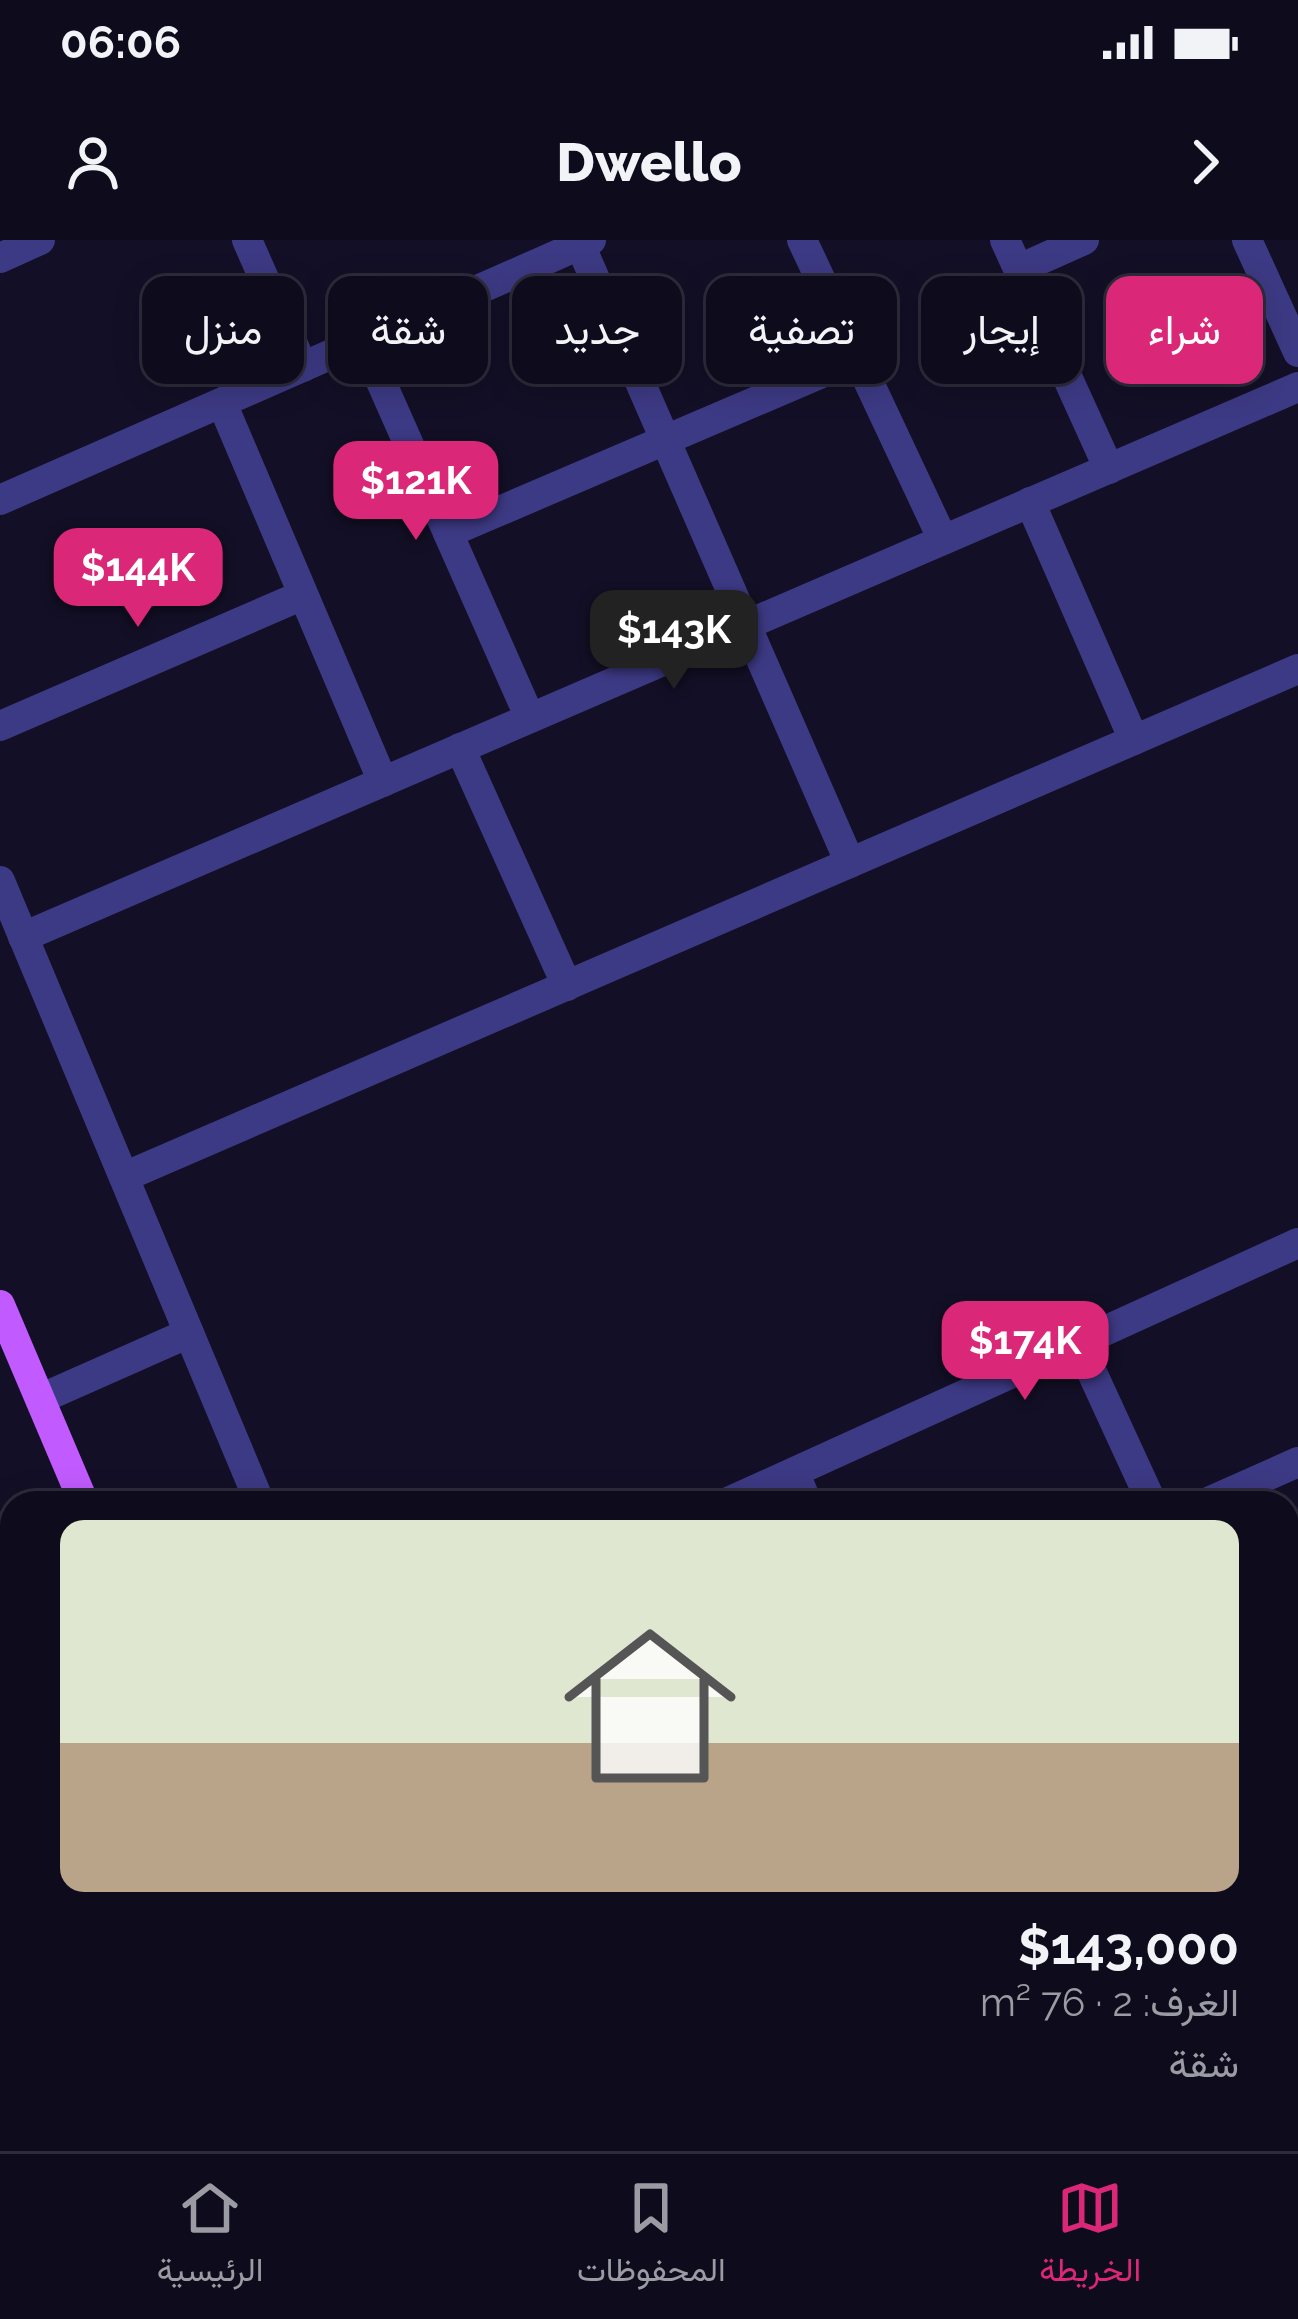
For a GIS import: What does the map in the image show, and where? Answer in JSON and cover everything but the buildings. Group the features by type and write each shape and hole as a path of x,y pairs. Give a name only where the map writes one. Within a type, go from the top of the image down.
{"main road":[{"path":"0,1305 79,1491"}],"street":[{"path":"0,258 40,240"},
{"path":"247,240 263,276"},
{"path":"802,240 819,276"},
{"path":"1005,240 1108,469"},
{"path":"1018,269 1084,240"},
{"path":"1247,240 1298,352"},
{"path":"488,284 583,242 850,863"},
{"path":"0,500 265,384"},
{"path":"382,384 530,718"},
{"path":"448,533 796,384"},
{"path":"869,384 943,540"},
{"path":"23,937 1298,387"},
{"path":"222,403 383,782"},
{"path":"1030,502 1134,740"},
{"path":"0,726 303,595"},
{"path":"124,1178 1298,669"},
{"path":"460,748 567,986"},
{"path":"0,881 255,1491"},
{"path":"753,1491 1298,1243"},
{"path":"40,1399 189,1333"},
{"path":"1078,1342 1146,1491"},
{"path":"1233,1491 1298,1462"},
{"path":"794,1473 802,1491"}]}
